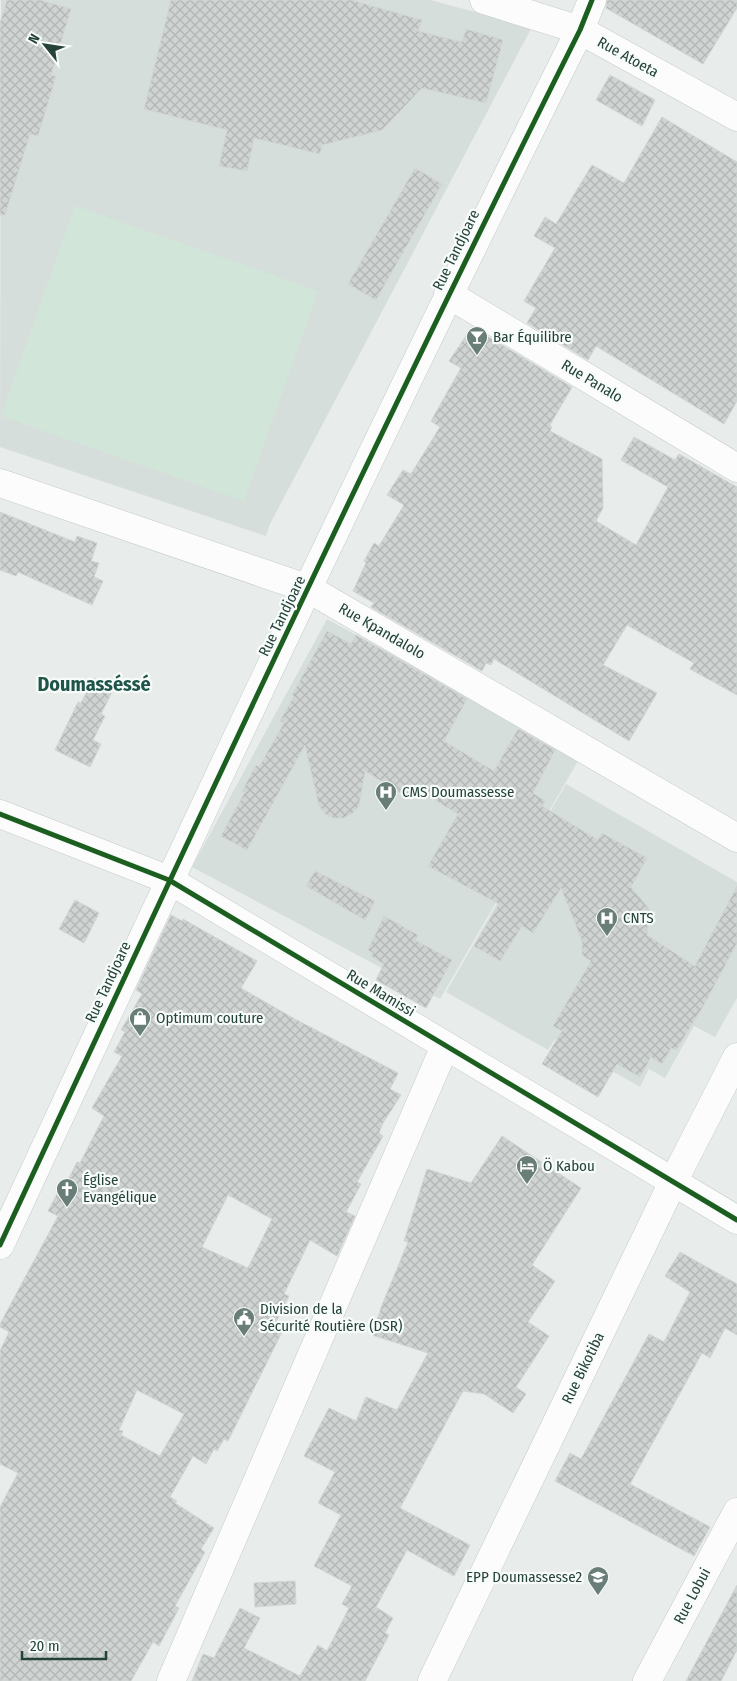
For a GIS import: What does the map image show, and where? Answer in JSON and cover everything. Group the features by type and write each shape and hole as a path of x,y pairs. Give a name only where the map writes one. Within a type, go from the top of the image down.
{"street":[{"name":"Rue Atoeta","path":"484,0 580,30 737,117"},
{"name":"Rue Tandjoare","path":"0,1245 169,880 448,294 580,30 592,0"},
{"name":"Rue Panalo","path":"448,294 737,468"},
{"name":"Rue Kpandalolo","path":"0,483 309,589 737,838"},
{"name":"Rue Mamissi","path":"0,814 169,880 737,1220"},
{"path":"170,1681 445,1046"},
{"name":"Rue Bikotiba","path":"432,1681 673,1182 737,1057"},
{"name":"Rue Lobui","path":"647,1681 737,1512"}],"shaded area":[{"path":"1,0 430,0 532,27 270,524 266,536 0,447"},
{"name":"CMS Doumassesse","path":"327,619 581,756 440,999 192,867"},
{"name":"CNTS","path":"566,784 737,882 737,998 715,1037 694,1026 665,1078 649,1069 640,1087 555,1039 548,1050 446,992"}],"green space":[{"path":"75,206 318,291 244,501 1,416"}],"building":[{"path":"7,0 40,0 71,9 51,75 56,76 38,136 30,134 5,215 0,215 0,23"},
{"path":"171,0 351,0 422,20 418,31 462,42 466,29 503,40 486,103 422,88 382,130 322,145 320,154 254,138 247,171 219,166 227,130 144,109"},
{"path":"607,0 737,0 737,8 703,64 606,8"},
{"path":"610,75 655,100 642,126 596,100"},
{"path":"662,117 737,162 737,401 724,424 596,346 588,360 527,323 536,308 524,301 555,248 534,236 545,217 556,224 592,165 624,183"},
{"path":"415,168 442,184 376,300 348,284"},
{"path":"472,327 572,387 550,425 552,427 550,431 602,459 603,508 596,521 636,545 668,487 621,460 634,437 675,460 679,454 737,487 737,695 690,669 694,663 627,625 603,665 657,693 629,741 494,659 491,665 486,663 482,671 371,607 374,603 353,591 366,563 364,561 374,543 379,546 404,505 387,495 403,470 411,474 440,427 431,421 461,368 449,361"},
{"path":"0,512 75,542 77,536 97,543 91,561 99,563 94,577 103,581 92,605 18,572 16,576 0,570"},
{"path":"327,631 351,644 356,635 467,699 444,741 494,771 518,729 555,750 533,793 545,801 542,806 598,840 602,833 647,858 631,887 649,909 647,935 695,966 737,886 737,943 704,1005 676,1050 671,1048 662,1064 651,1057 640,1077 617,1064 598,1097 542,1064 562,1031 553,1026 591,961 582,955 582,941 561,888 533,933 522,926 500,961 474,946 499,904 428,866 458,814 413,787 407,797 365,771 359,806 353,813 344,818 334,818 325,814 319,806 305,745 247,850 221,836 245,792 242,791 256,765 259,767 284,723 280,721 294,696 292,695"},
{"path":"94,678 114,688 101,714 105,716 93,740 101,744 90,767 55,750 78,702 81,703"},
{"path":"315,871 375,901 365,920 306,886"},
{"path":"75,900 99,913 84,943 59,929"},
{"path":"171,915 182,921 183,919 257,961 241,988 293,1018 398,1073 390,1089 401,1095 383,1123 379,1133 383,1136 357,1182 361,1184 346,1212 355,1216 337,1256 310,1240 284,1294 289,1296 276,1322 285,1326 228,1441 224,1439 217,1451 214,1449 206,1464 193,1456 170,1497 177,1501 175,1503 214,1528 201,1549 205,1552 175,1606 179,1608 159,1646 153,1642 131,1681 0,1681 0,1507 18,1473 0,1464 0,1351 9,1332 0,1327 0,1324 58,1216 48,1211 59,1190 62,1192 77,1162 80,1163 104,1116 92,1108 122,1056 114,1052 125,1032 121,1030 142,994 136,990","holes":["228,1195 272,1219 248,1268 202,1247","137,1390 184,1414 160,1456 121,1435 123,1431 119,1430"]},
{"path":"384,916 418,935 415,940 452,960 426,1008 376,980 384,964 371,956 373,953 368,950"},
{"path":"502,1136 581,1188 532,1265 555,1281 528,1322 549,1336 516,1387 526,1394 513,1413 484,1394 463,1391 400,1508 470,1545 454,1576 407,1550 376,1607 393,1618 385,1633 389,1635 365,1681 192,1681 203,1654 214,1658 240,1608 260,1618 244,1648 300,1676 318,1645 327,1651 349,1608 342,1604 352,1586 314,1566 341,1515 318,1503 335,1472 304,1456 329,1408 356,1421 366,1397 397,1410 428,1353 372,1335 382,1305 408,1242 404,1241 427,1169 471,1183"},
{"path":"680,1252 737,1284 737,1335 725,1328 710,1358 702,1353 630,1484 710,1527 694,1556 555,1481 570,1453 581,1459 649,1334 664,1342 690,1292 665,1276"},
{"path":"295,1581 296,1604 255,1607 254,1583"},
{"path":"737,1585 737,1650 721,1681 686,1681"}],"cycle path":[{"path":"0,1245 358,483 580,30 592,0"},
{"path":"0,814 169,880 737,1220"}],"place":[{"name":"Bar Équilibre","path":"477,356"},
{"name":"CMS Doumassesse","path":"386,811"},
{"name":"CNTS","path":"607,937"},
{"name":"Optimum couture","path":"140,1037"},
{"name":"Ö Kabou","path":"527,1185"},
{"name":"Église Evangélique","path":"67,1208"},
{"name":"Division de la Sécurité Routière (DSR)","path":"244,1337"},
{"name":"EPP Doumassesse2","path":"598,1596"}],"district":[{"name":"Doumasséssé","path":"94,684"}]}
